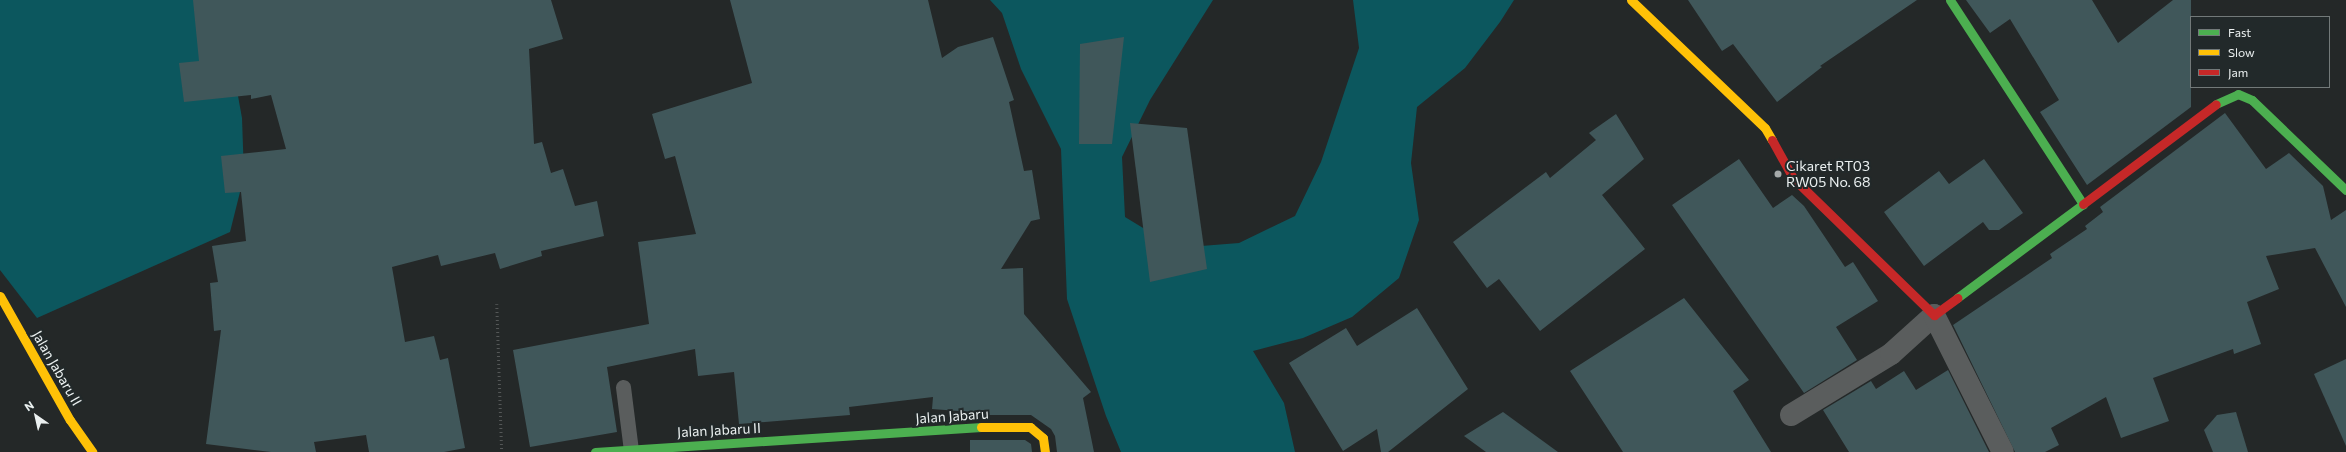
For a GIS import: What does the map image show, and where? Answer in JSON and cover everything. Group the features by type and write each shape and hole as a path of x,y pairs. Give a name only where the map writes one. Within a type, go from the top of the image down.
{"street":[{"path":"1631,0 1765,128 1793,178 1934,315 2003,452"},
{"path":"1950,0 2083,204"},
{"path":"1791,415 1891,354 1934,315 2223,99 2238,94 2252,100 2346,190"},
{"name":"Jalan Jabaru II","path":"0,296 70,420 92,452"},
{"name":"Jalan Jabaru","path":"844,438 976,427 1030,427 1043,438 1045,452"},
{"name":"Jalan Jabaru II","path":"595,452 844,438"}],"lane":[{"path":"624,387 631,450"}],"path":[{"path":"497,304 502,452"}],"shaded area":[{"path":"0,0 209,0 230,52 242,118 244,176 230,232 37,318 0,270"},
{"path":"990,0 1213,0 1150,100 1122,157 1125,217 1176,248 1239,243 1295,216 1321,162 1359,48 1353,0 1514,0 1500,22 1465,68 1417,107 1411,163 1419,220 1399,278 1352,317 1303,338 1253,351 1284,403 1295,452 1121,452 1106,416 1067,299 1061,149 1021,69 1002,13"}],"building":[{"path":"193,0 551,0 563,39 529,49 534,144 542,142 551,173 563,169 575,206 597,201 604,236 541,251 542,256 500,269 495,253 441,266 438,255 392,267 405,342 434,336 440,360 448,358 465,448 444,452 369,452 366,435 314,442 316,452 271,452 206,444 221,330 214,331 210,283 218,282 212,246 246,241 241,192 225,193 221,156 286,149 271,95 251,99 251,95 184,102 179,63 199,61"},
{"path":"730,0 928,0 942,58 958,47 993,37 1014,100 1009,102 1024,171 1032,170 1040,219 1031,221 1001,269 1023,268 1024,314 1091,392 1083,398 1094,452 1057,452 1055,436 1051,429 1031,415 971,415 971,412 932,409 933,397 849,407 850,415 739,424 734,372 698,376 695,349 607,367 617,432 530,447 513,350 649,324 638,242 696,234 675,156 665,159 652,114 752,83"},
{"path":"1688,0 1917,0 1820,66 1822,67 1777,102 1733,44 1722,51"},
{"path":"1966,0 2092,0 2118,43 2173,0 2191,0 2191,107 2087,185 2040,112 2059,100 2010,19 1990,33"},
{"path":"1124,37 1112,144 1079,144 1080,44"},
{"path":"2225,113 2266,169 2289,153 2323,186 2331,220 2346,210 2346,307 2315,248 2266,256 2279,289 2247,302 2261,344 2234,354 2233,349 2153,378 2169,421 2121,438 2106,397 2051,428 2059,445 2045,452 2015,452 1953,325 2052,258 2050,254 2087,229 2085,226 2103,212 2100,207"},
{"path":"1616,114 1644,159 1602,195 1645,249 1540,331 1499,279 1487,288 1453,242 1546,172 1550,178 1596,140 1589,133"},
{"path":"1130,123 1187,128 1207,269 1150,282"},
{"path":"1739,159 1773,208 1792,195 1804,206 1845,267 1853,262 1878,301 1836,327 1857,360 1804,393 1672,205"},
{"path":"1984,159 2023,213 1999,230 1989,230 1983,222 1924,266 1884,212 1939,171 1949,184"},
{"path":"1684,298 1749,380 1733,391 1771,452 1623,452 1570,371"},
{"path":"1417,308 1468,389 1388,452 1381,452 1377,429 1343,451 1289,363 1346,328 1357,346"},
{"path":"2346,359 2346,446 2314,374"},
{"path":"1948,370 1989,452 1849,452 1823,410 1871,381 1876,389 1904,371 1916,390"},
{"path":"1503,412 1558,452 1486,452 1464,436"},
{"path":"2236,412 2248,452 2213,452 2204,430 2217,415"},
{"path":"970,440 1025,440 1031,444 1032,452 970,452"}],"traffic: fast":[{"path":"1950,0 2083,204 1957,298"},
{"path":"2216,104 2238,94 2252,100 2346,190"},
{"path":"595,452 981,427"}],"traffic: slow":[{"path":"1631,0 1765,128 1772,140"},
{"path":"0,296 70,420 92,452"},
{"path":"981,427 1030,427 1043,438 1045,452"}],"traffic: jam":[{"path":"2083,204 2216,104"},
{"path":"1772,140 1793,178 1934,315 1957,298"}],"place":[{"name":"Cikaret RT03 RW05 No. 68","path":"1778,174"}]}
